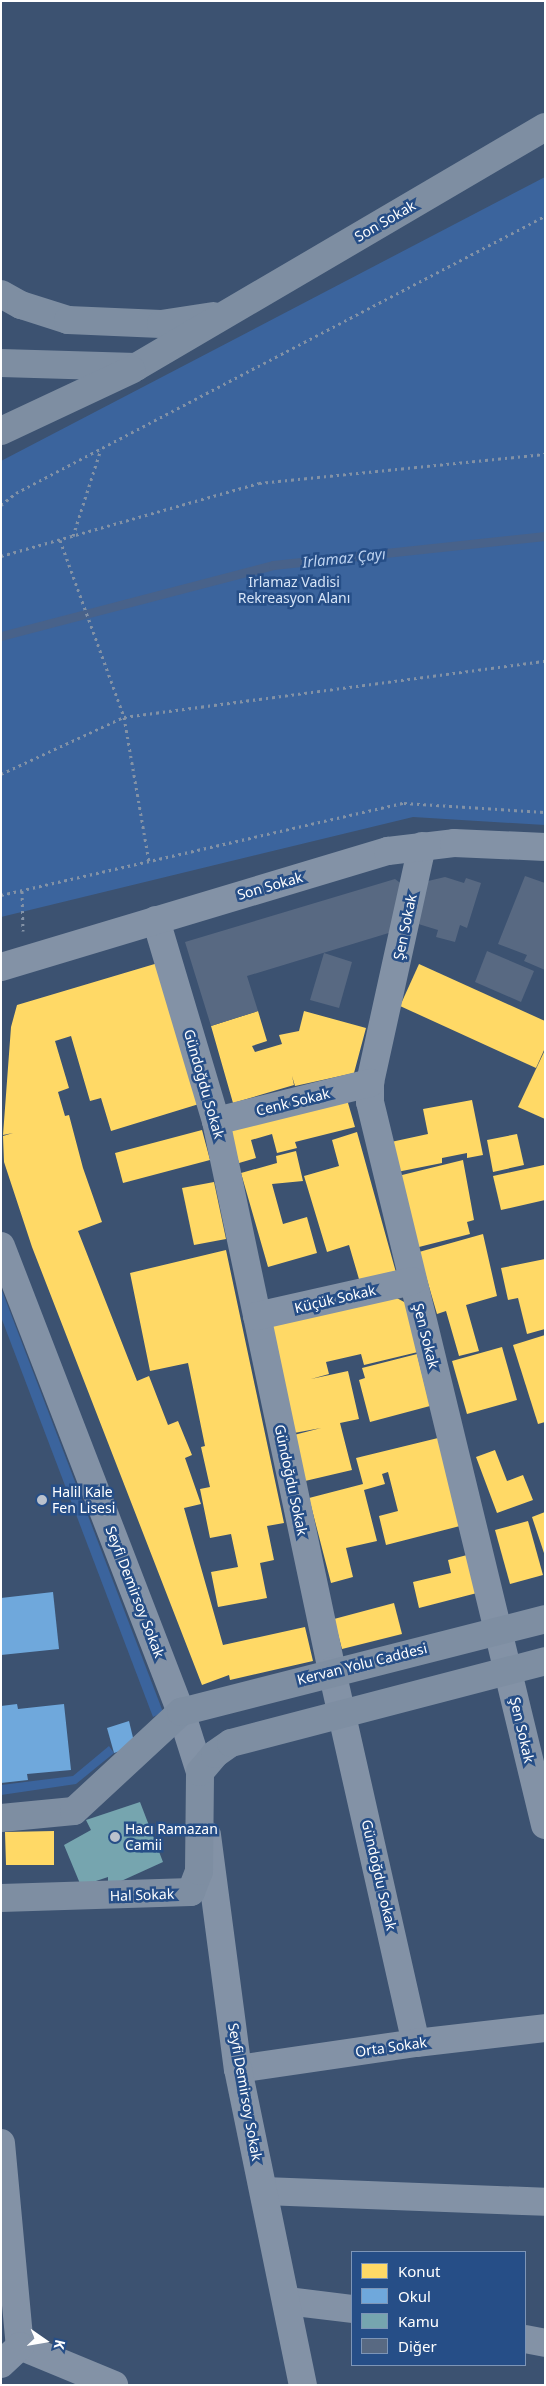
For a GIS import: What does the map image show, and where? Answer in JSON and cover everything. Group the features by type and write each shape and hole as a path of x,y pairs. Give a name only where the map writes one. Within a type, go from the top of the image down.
{"main road":[{"name":"Son Sokak","path":"1,432 136,367 545,126"},
{"name":"Son Sokak","path":"1,294 21,305 68,320 161,324 225,315"},
{"path":"1,363 136,367"},
{"name":"Kervan Yolu Caddesi","path":"181,1712 332,1671 497,1629 545,1619"},
{"path":"201,1784 215,1754 231,1743 342,1712 545,1661"},
{"path":"1,1818 74,1811 181,1712"},
{"name":"Hal Sokak","path":"1,1898 191,1892 199,1871 201,1784"}],"street":[{"name":"Son Sokak","path":"12,964 388,851 454,843 545,847"},
{"name":"Şen Sokak","path":"422,846 370,1084 373,1120 497,1629 509,1671 545,1825"},
{"name":"Gündoğdu Sokak","path":"156,920 216,1121 332,1671 416,2043"},
{"name":"Cenk Sokak","path":"216,1121 370,1084"},
{"name":"Seyfi Demirsoy Sokak","path":"1,1246 181,1712 201,1784 238,2069 303,2385"},
{"name":"Küçük Sokak","path":"257,1316 412,1281"},
{"name":"Orta Sokak","path":"238,2069 416,2043 545,2028"},
{"path":"1,2143 11,2355 114,2385"},
{"path":"264,2192 545,2202"},
{"path":"287,2302 351,2309"},
{"path":"526,2339 545,2343"}],"path":[{"path":"1,505 16,493 545,216"},
{"path":"73,536 102,448"},
{"path":"1,556 259,483 545,454"},
{"path":"60,540 124,717 149,862"},
{"path":"1,774 124,717 545,661"},
{"path":"1,895 404,803 545,812"},
{"path":"12,964 22,891"}],"green space":[{"name":"Irlamaz Vadisi Rekreasyon Alanı","path":"545,177 545,825 413,817 1,917 1,461"},
{"path":"1,1288 163,1712 153,1717 1,1317"},
{"path":"109,1746 114,1753 76,1784 1,1795 1,1785 73,1776"}],"building: Konut":[{"path":"158,963 199,1104 111,1131 101,1098 90,1101 71,1036 55,1041 69,1088 58,1092 65,1116 69,1115 83,1168 102,1222 78,1231 137,1381 149,1376 168,1425 178,1421 192,1455 185,1458 201,1504 184,1508 223,1645 305,1627 313,1661 230,1680 229,1675 202,1685 32,1247 4,1162 3,1136 13,1133 3,1135 11,1027 17,1005"},
{"path":"419,964 545,1021 545,1048 536,1068 400,1006"},
{"path":"258,1011 267,1041 252,1046 255,1052 282,1044 279,1035 299,1031 304,1011 366,1028 354,1073 295,1086 292,1076 294,1085 233,1103 211,1026"},
{"path":"545,1050 545,1119 518,1107"},
{"path":"346,1096 355,1127 295,1142 297,1148 277,1153 272,1134 251,1140 256,1158 239,1163 229,1129"},
{"path":"472,1100 483,1155 467,1158 467,1153 442,1158 442,1163 397,1172 391,1142 428,1134 423,1109"},
{"path":"202,1130 210,1160 123,1183 115,1153"},
{"path":"357,1132 397,1276 361,1286 349,1245 327,1252 304,1176 339,1166 332,1140"},
{"path":"517,1134 524,1165 493,1172 487,1140"},
{"path":"296,1151 303,1181 272,1184 283,1224 307,1217 317,1253 268,1267 241,1173 277,1163 276,1156"},
{"path":"463,1160 474,1220 467,1222 470,1234 415,1248 398,1176"},
{"path":"544,1165 545,1200 501,1210 493,1176"},
{"path":"214,1182 226,1239 194,1245 182,1188"},
{"path":"483,1234 497,1296 466,1305 479,1351 459,1356 446,1311 437,1314 419,1252"},
{"path":"226,1250 284,1523 267,1526 274,1560 260,1563 267,1598 218,1607 211,1572 238,1567 231,1534 210,1538 200,1489 210,1487 201,1447 205,1446 188,1363 150,1371 130,1273"},
{"path":"545,1259 545,1329 527,1334 518,1298 508,1300 501,1268"},
{"path":"393,1296 406,1303 418,1352 364,1365 361,1354 326,1362 329,1374 311,1379 348,1371 359,1419 340,1423 352,1470 305,1481 294,1435 321,1428 294,1433 269,1327"},
{"path":"545,1335 545,1422 538,1424 513,1345"},
{"path":"502,1347 517,1400 467,1414 452,1361"},
{"path":"417,1354 430,1406 370,1422 359,1380 365,1378 362,1368"},
{"path":"438,1438 460,1526 386,1545 379,1516 398,1511 388,1472 382,1474 385,1484 364,1490 377,1541 346,1548 353,1577 331,1583 309,1498 363,1484 356,1458"},
{"path":"495,1450 507,1481 523,1475 533,1500 497,1513 476,1457"},
{"path":"545,1512 545,1553 544,1553 532,1517"},
{"path":"528,1521 543,1575 510,1584 495,1530"},
{"path":"467,1555 477,1593 419,1608 413,1582 451,1573 448,1560"},
{"path":"394,1603 402,1634 342,1649 334,1619"},
{"path":"54,1831 54,1865 6,1865 5,1832"}],"building: Okul":[{"path":"53,1592 59,1649 1,1655 1,1598"},
{"path":"17,1704 18,1709 64,1704 71,1770 27,1774 28,1780 1,1783 1,1706"},
{"path":"129,1721 135,1746 114,1753 107,1728"}],"building: Kamu":[{"name":"Hacı Ramazan Camii","path":"140,1802 163,1862 108,1887 108,1877 81,1886 64,1845 91,1830 86,1820"}],"building: Diğer":[{"path":"525,876 545,883 545,970 524,961 527,955 498,944"},
{"path":"445,877 464,883 466,878 481,883 467,928 460,925 455,942 436,937 438,930 415,923 428,881"},
{"path":"395,879 403,885 392,932 247,976 258,1011 211,1026 185,942"},
{"path":"487,951 534,971 521,1002 475,982"},
{"path":"324,953 352,962 339,1008 310,1000"}],"waterway":[{"name":"Irlamaz Çayı","path":"1,636 273,565 545,536"}],"place":[{"name":"Halil Kale Fen Lisesi","path":"42,1500"},
{"name":"Hacı Ramazan Camii","path":"115,1837"}]}
